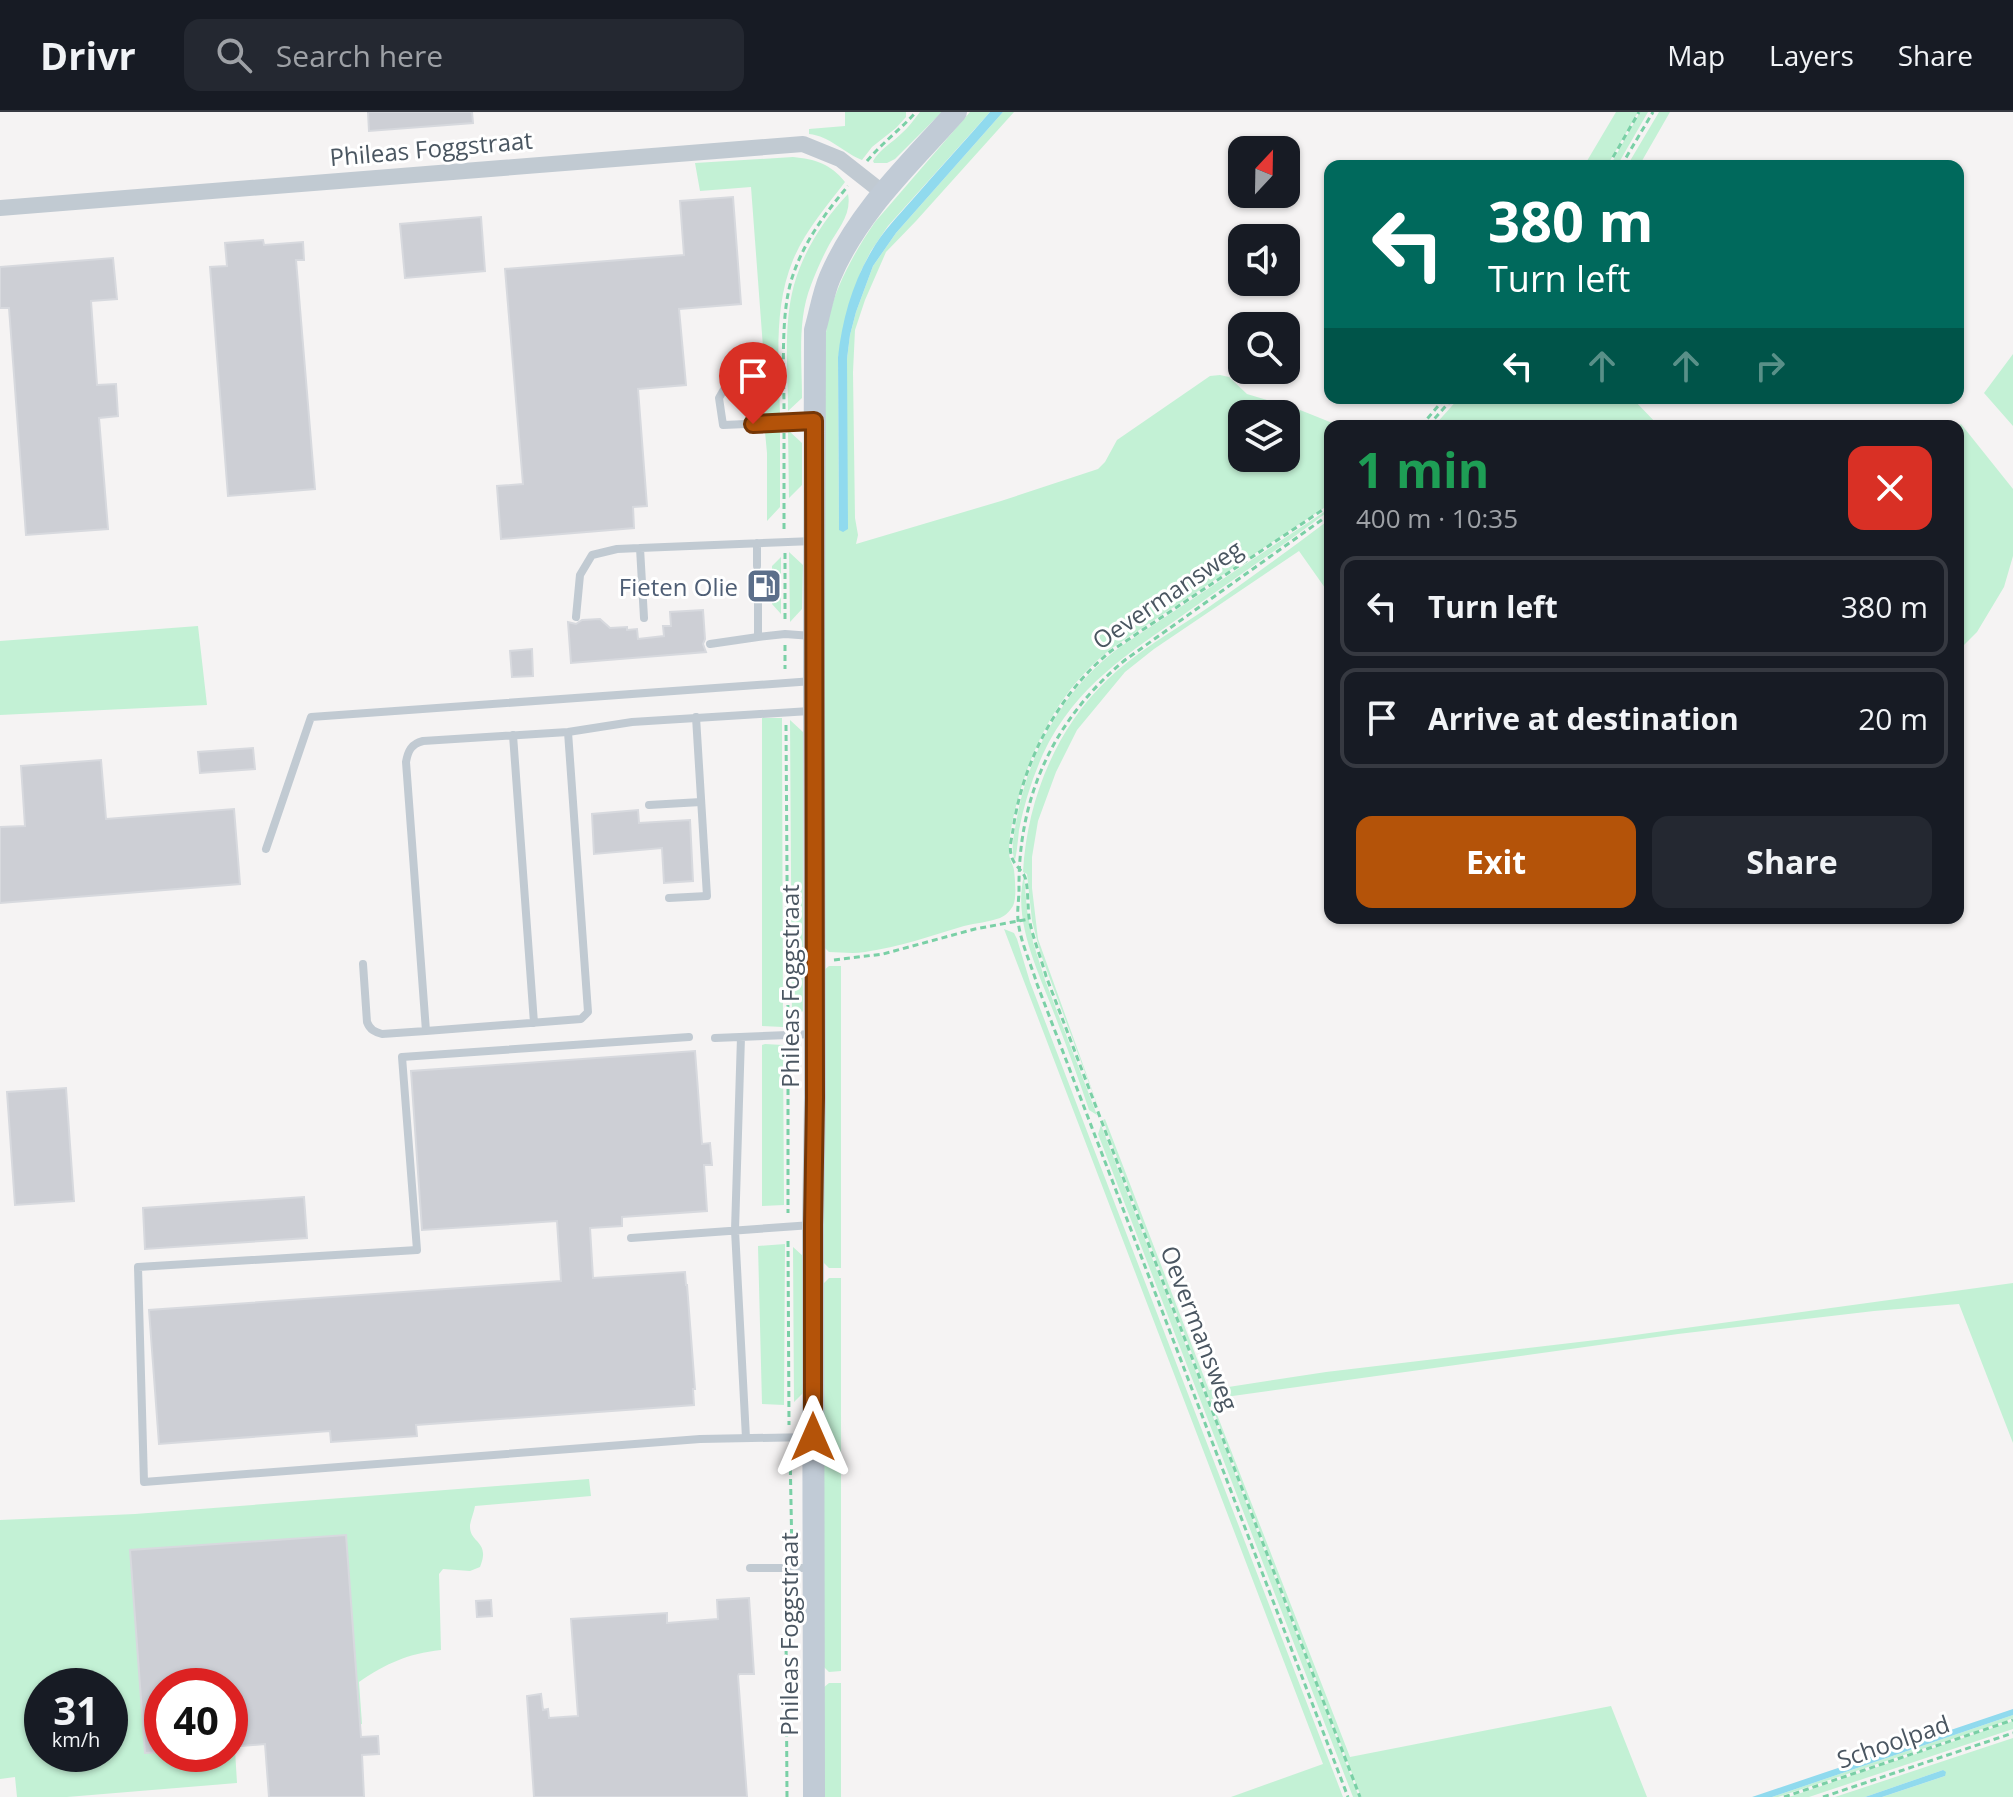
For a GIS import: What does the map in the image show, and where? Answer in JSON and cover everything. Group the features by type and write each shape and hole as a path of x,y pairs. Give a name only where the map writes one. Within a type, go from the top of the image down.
{"street":[{"name":"Phileas Foggstraat","path":"814,1797 803,1567 813,1437 815,330 830,278 857,226 882,192 956,112"},
{"name":"Phileas Foggstraat","path":"0,208 803,144 840,159 882,192"}],"lane":[{"path":"742,358 719,398 723,425 814,421"},
{"path":"576,617 580,575 592,555 617,549 814,541"},
{"path":"757,543 757,566"},
{"path":"640,548 644,618"},
{"path":"758,599 758,637"},
{"path":"710,644 785,634 814,636"},
{"path":"266,849 311,717 814,681"},
{"path":"426,1031 406,762 407,753 417,742 568,732 632,722 696,717 814,711"},
{"path":"669,898 707,896 696,717"},
{"path":"363,964 367,1022 376,1033 585,1017 589,1008 568,732"},
{"path":"513,735 534,1023"},
{"path":"649,805 701,802"},
{"path":"715,1038 814,1034"},
{"path":"689,1037 402,1057 417,1250 138,1267 144,1482 700,1439 813,1437"},
{"path":"741,1037 735,1230 746,1438"},
{"path":"631,1238 813,1225"},
{"path":"750,1568 803,1567"}],"path":[{"path":"908,112 911,118"},
{"path":"786,684 785,332 792,277 813,234 858,173 883,143 916,112"},
{"path":"1611,160 1639,112"},
{"path":"1625,160 1653,112"},
{"path":"1426,420 1440,404"},
{"path":"1433,420 1448,404"},
{"name":"Oevermansweg","path":"1324,509 1118,646 1085,675 1063,702 1050,725 1022,790 1010,853 1018,869 1025,875 1029,919 1046,976 1360,1797"},
{"name":"Oevermansweg","path":"1324,518 1125,660 1086,696 1055,739 1031,799 1023,828 1018,869 1018,921 1037,984 1348,1797"},
{"path":"786,712 789,1437 803,1567 786,1632 787,1797"},
{"path":"814,961 883,954 975,929 1029,919"},
{"name":"Schoolpad","path":"1784,1797 2013,1720"},
{"name":"Schoolpad","path":"1823,1797 2013,1733"}],"green space":[{"path":"845,112 906,112 906,117 862,160 824,138 809,134 809,129 845,126"},
{"path":"920,112 942,112 895,159 887,163 874,163 879,153 905,131"},
{"path":"970,112 990,112 888,226 861,271 838,357 839,530 847,526 847,359 850,335 873,266 896,233 1003,112 1014,112 886,252 865,300 855,330 853,372 856,544 1098,469 1117,440 1210,376 1228,377 1228,384 1236,384 1247,394 1267,400 1228,400 1228,472 1300,472 1300,410 1325,420 1324,508 1118,644 1083,675 1054,712 1033,755 1016,805 1009,853 1014,870 1015,893 1009,911 996,919 860,953 829,952 823,946 823,364 827,325 841,281 875,222"},
{"path":"1616,112 1638,112 1610,160 1588,160"},
{"path":"1640,112 1648,112 1620,160 1613,160"},
{"path":"1659,112 1670,112 1642,160 1631,160"},
{"path":"793,157 822,164 845,182 804,239 787,278 779,336 780,414 769,417 762,415 758,375 765,374 751,187 700,191 695,163"},
{"path":"848,194 846,215 822,260 807,298 801,341 802,398 788,411 787,332 794,285 815,236"},
{"path":"2013,354 2013,426 1984,393"},
{"path":"1454,404 1638,404 1653,420 1439,420"},
{"path":"1964,428 2013,489 2013,556 2004,587 1977,632 1964,645"},
{"path":"780,430 780,507 767,521 765,432"},
{"path":"788,430 802,443 802,485 789,498"},
{"path":"1324,512 1126,656 1071,708 1056,729 1032,782 1023,811 1015,860 1013,838 1021,797 1039,747 1083,680 1123,645"},
{"path":"1324,523 1324,586 1299,551 1125,672 1077,730 1056,772 1038,821 1032,857 1032,888 1038,939 1100,1112 1041,955 1032,921 1027,874 1023,872 1030,819 1047,768 1072,721 1089,700 1130,660"},
{"path":"789,552 803,565 802,609 790,622"},
{"path":"781,557 781,614 772,604 772,566"},
{"path":"198,626 207,705 0,715 0,641"},
{"path":"762,718 782,718 783,1027 762,1026"},
{"path":"790,720 803,732 803,1011 792,1021"},
{"path":"1024,876 1033,942 1097,1115 1089,1110 1030,950 1022,912"},
{"path":"1004,929 1014,933 1017,939 1030,982 1343,1797 1231,1797 1323,1764"},
{"path":"829,966 841,966 841,1268 829,1268 823,1262 823,971"},
{"path":"762,1045 783,1045 784,1205 762,1206"},
{"path":"1105,1119 1209,1390 1326,1372 1613,1338 2013,1283 2013,1443 1959,1304 1678,1334 1211,1399 1350,1757 1611,1706 1647,1797 1361,1797"},
{"path":"1101,1125 1359,1797 1353,1797 1098,1134"},
{"path":"785,1244 784,1405 762,1404 758,1246"},
{"path":"793,1247 803,1256 803,1393 794,1402"},
{"path":"829,1278 841,1278 841,1671 829,1672 823,1666 823,1284"},
{"path":"589,1479 591,1496 475,1506 470,1525 483,1558 480,1567 470,1571 443,1569 439,1574 441,1650 398,1660 359,1682 362,1724 248,1732 248,1668 144,1668 144,1772 236,1772 237,1783 67,1797 17,1797 15,1777 0,1779 0,1520 135,1514"},
{"path":"829,1683 841,1683 841,1797 823,1797 823,1688"},
{"path":"2013,1715 2013,1718 2003,1722 1772,1797"},
{"path":"2013,1721 2013,1729 1809,1797 1789,1797"},
{"path":"2013,1738 2013,1797 1882,1797 1945,1776 1943,1770 1865,1797 1835,1797"}],"water":[{"path":"990,112 1003,112 896,233 873,266 856,312 847,359 848,529 843,532 839,530 838,357 853,290 864,264 885,231"},
{"path":"2013,1709 2013,1715 1772,1797 1752,1797"},
{"path":"1943,1770 1945,1776 1882,1797 1865,1797"}],"building":[{"path":"368,112 472,112 473,123 369,131"},
{"path":"733,197 741,304 679,309 686,385 638,389 647,506 633,507 634,528 501,539 497,486 523,484 505,269 684,255 680,201"},
{"path":"481,217 485,271 405,278 400,224"},
{"path":"263,240 264,245 303,242 304,260 296,260 315,489 228,496 210,267 227,266 225,243"},
{"path":"113,258 117,299 91,301 97,385 116,384 118,416 99,418 108,529 26,535 9,308 0,308 0,267"},
{"path":"703,610 703,644 706,652 571,663 568,622 576,624 582,620 600,619 610,628 637,629 638,639 664,636 663,626 671,626 670,612"},
{"path":"532,649 533,676 512,677 510,651"},
{"path":"253,748 255,769 200,773 198,752"},
{"path":"101,760 106,819 234,809 240,884 0,903 0,827 25,826 21,766"},
{"path":"638,810 639,823 690,820 693,881 664,883 662,848 594,854 592,814"},
{"path":"695,1051 702,1144 710,1143 712,1165 704,1165 707,1211 622,1217 622,1226 590,1228 593,1278 685,1272 694,1405 416,1425 417,1436 331,1442 330,1431 159,1444 149,1310 561,1281 557,1221 422,1230 411,1071"},
{"path":"66,1088 74,1201 15,1205 7,1092"},
{"path":"304,1197 307,1238 145,1249 143,1208"},
{"path":"346,1535 361,1737 378,1736 379,1754 362,1755 364,1797 269,1797 265,1744 248,1745 248,1668 144,1668 144,1739 130,1550"},
{"path":"749,1598 754,1674 738,1676 747,1797 534,1797 527,1696 541,1694 543,1710 548,1709 549,1718 578,1716 571,1619 667,1613 667,1623 718,1619 717,1600"},
{"path":"491,1600 492,1616 477,1617 476,1601"}],"place":[{"name":"Fieten Olie","path":"764,586"}],"route":[{"path":"753,424 814,421 813,1437"}]}
